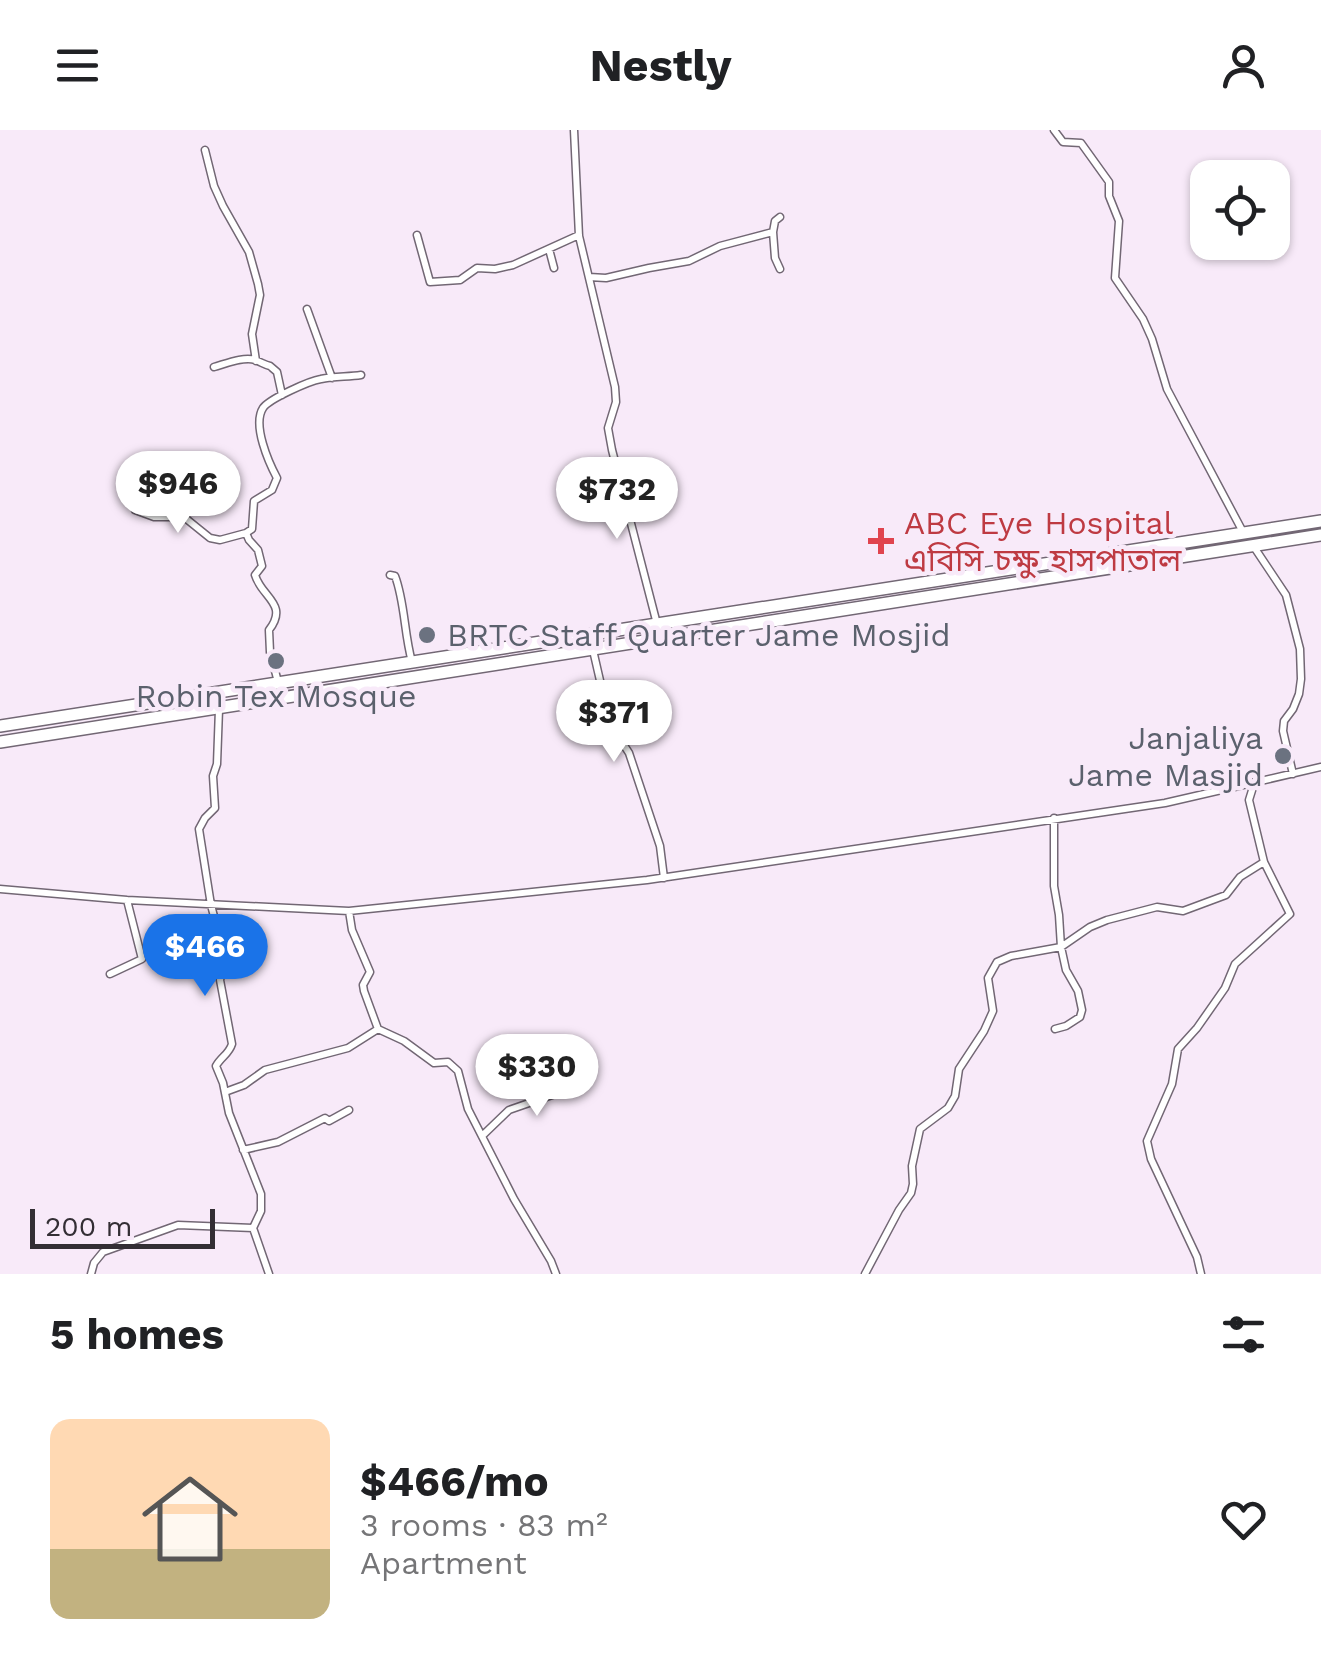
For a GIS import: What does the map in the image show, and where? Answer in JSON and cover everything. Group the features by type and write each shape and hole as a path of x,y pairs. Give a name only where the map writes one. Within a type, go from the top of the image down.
{"highway":[{"path":"0,726 1321,521"},
{"path":"0,742 1321,535"}],"street":[{"path":"574,130 579,236 615,386 616,402 608,428 657,624"},
{"path":"1054,130 1063,142 1081,143 1109,182 1119,221 1116,278 1143,319 1167,389 1244,533"},
{"path":"205,150 214,186 250,252 258,284 260,295 252,334 256,360"},
{"path":"780,217 774,220 773,232 780,269"},
{"path":"588,277 606,278 689,261 720,246 773,232"},
{"path":"418,235 430,282 460,280 476,268 504,268 579,236"},
{"path":"549,249 554,268"},
{"path":"307,309 332,378"},
{"path":"214,367 248,359 276,368 282,396"},
{"path":"132,499 139,512 154,517 184,517 210,538 220,540 252,529 254,502 272,490 277,478 260,424 264,406 316,380 361,376"},
{"path":"246,532 261,560 256,582 276,608 277,620 269,630 278,683"},
{"path":"1254,546 1286,594 1300,649 1298,694 1284,720 1283,731 1293,774"},
{"path":"390,575 395,576 399,587 412,662"},
{"path":"593,649 608,711 629,753 660,846 664,878"},
{"path":"218,708 215,808 199,830 224,958 220,980 232,1044 216,1066 228,1113 260,1194 261,1211 253,1228 269,1274"},
{"path":"0,889 348,911 664,878 1165,802 1321,767"},
{"path":"1201,1274 1151,1159 1147,1141 1172,1084 1178,1049 1225,988 1235,964 1290,914 1264,862 1249,800 1255,783"},
{"path":"1054,818 1054,886 1061,947 1082,1010 1080,1017 1055,1029"},
{"path":"865,1274 911,1193 920,1129 948,1108 955,1096 959,1068 993,1011 988,978 997,962 1061,947 1090,926 1108,920 1157,907 1183,910 1226,895 1240,878 1264,862"},
{"path":"110,974 142,959 127,900"},
{"path":"348,911 370,972 364,991 378,1029 434,1062 453,1064 468,1109 556,1274"},
{"path":"225,1092 244,1085 265,1070 348,1048 378,1029"},
{"path":"482,1136 509,1110 580,1085"},
{"path":"243,1150 278,1142 349,1110"},
{"path":"91,1274 103,1252 178,1225 253,1228"}],"place":[{"name":"ABC Eye Hospital এবিসি চক্ষু হাসপাতাল","path":"881,541"},
{"name":"BRTC Staff Quarter Jame Mosjid","path":"427,635"},
{"name":"Robin Tex Mosque","path":"276,661"},
{"name":"Janjaliya Jame Masjid","path":"1283,756"}]}
